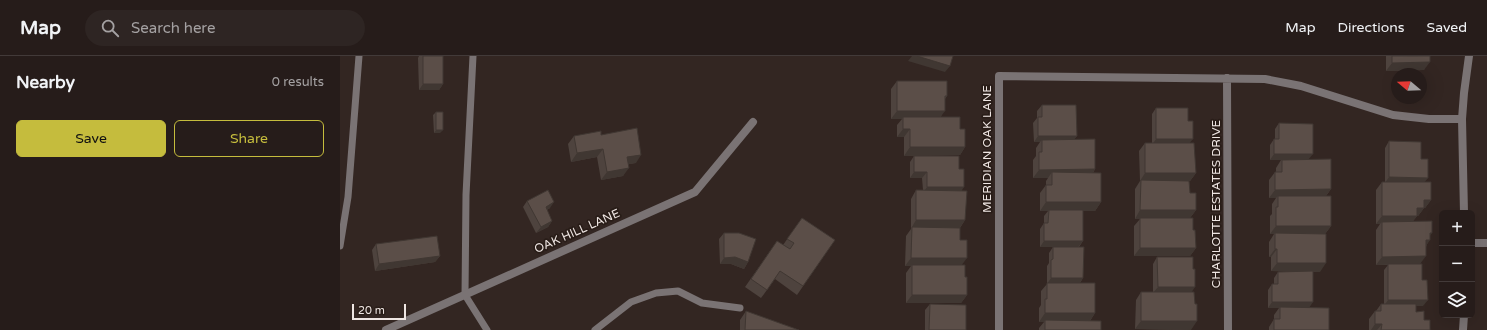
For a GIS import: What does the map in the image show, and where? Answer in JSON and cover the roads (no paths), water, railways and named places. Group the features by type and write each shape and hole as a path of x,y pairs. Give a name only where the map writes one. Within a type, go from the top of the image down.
{"street":[{"path":"1464,210 1462,119 1469,56"},
{"name":"MERIDIAN OAK LANE","path":"999,330 999,76 1264,79 1301,86 1393,115 1429,119 1462,119"},
{"name":"CHARLOTTE ESTATES DRIVE","path":"1227,78 1228,330"},
{"name":"OAK HILL LANE","path":"386,330 695,192 753,122"},
{"path":"1475,243 1487,243"},
{"path":"1463,330 1464,318"}],"lane":[{"path":"340,246 348,197 359,56"},
{"path":"473,56 466,195 466,295 487,330"},
{"path":"595,330 631,302 656,293 678,291 702,303 740,308"}]}
